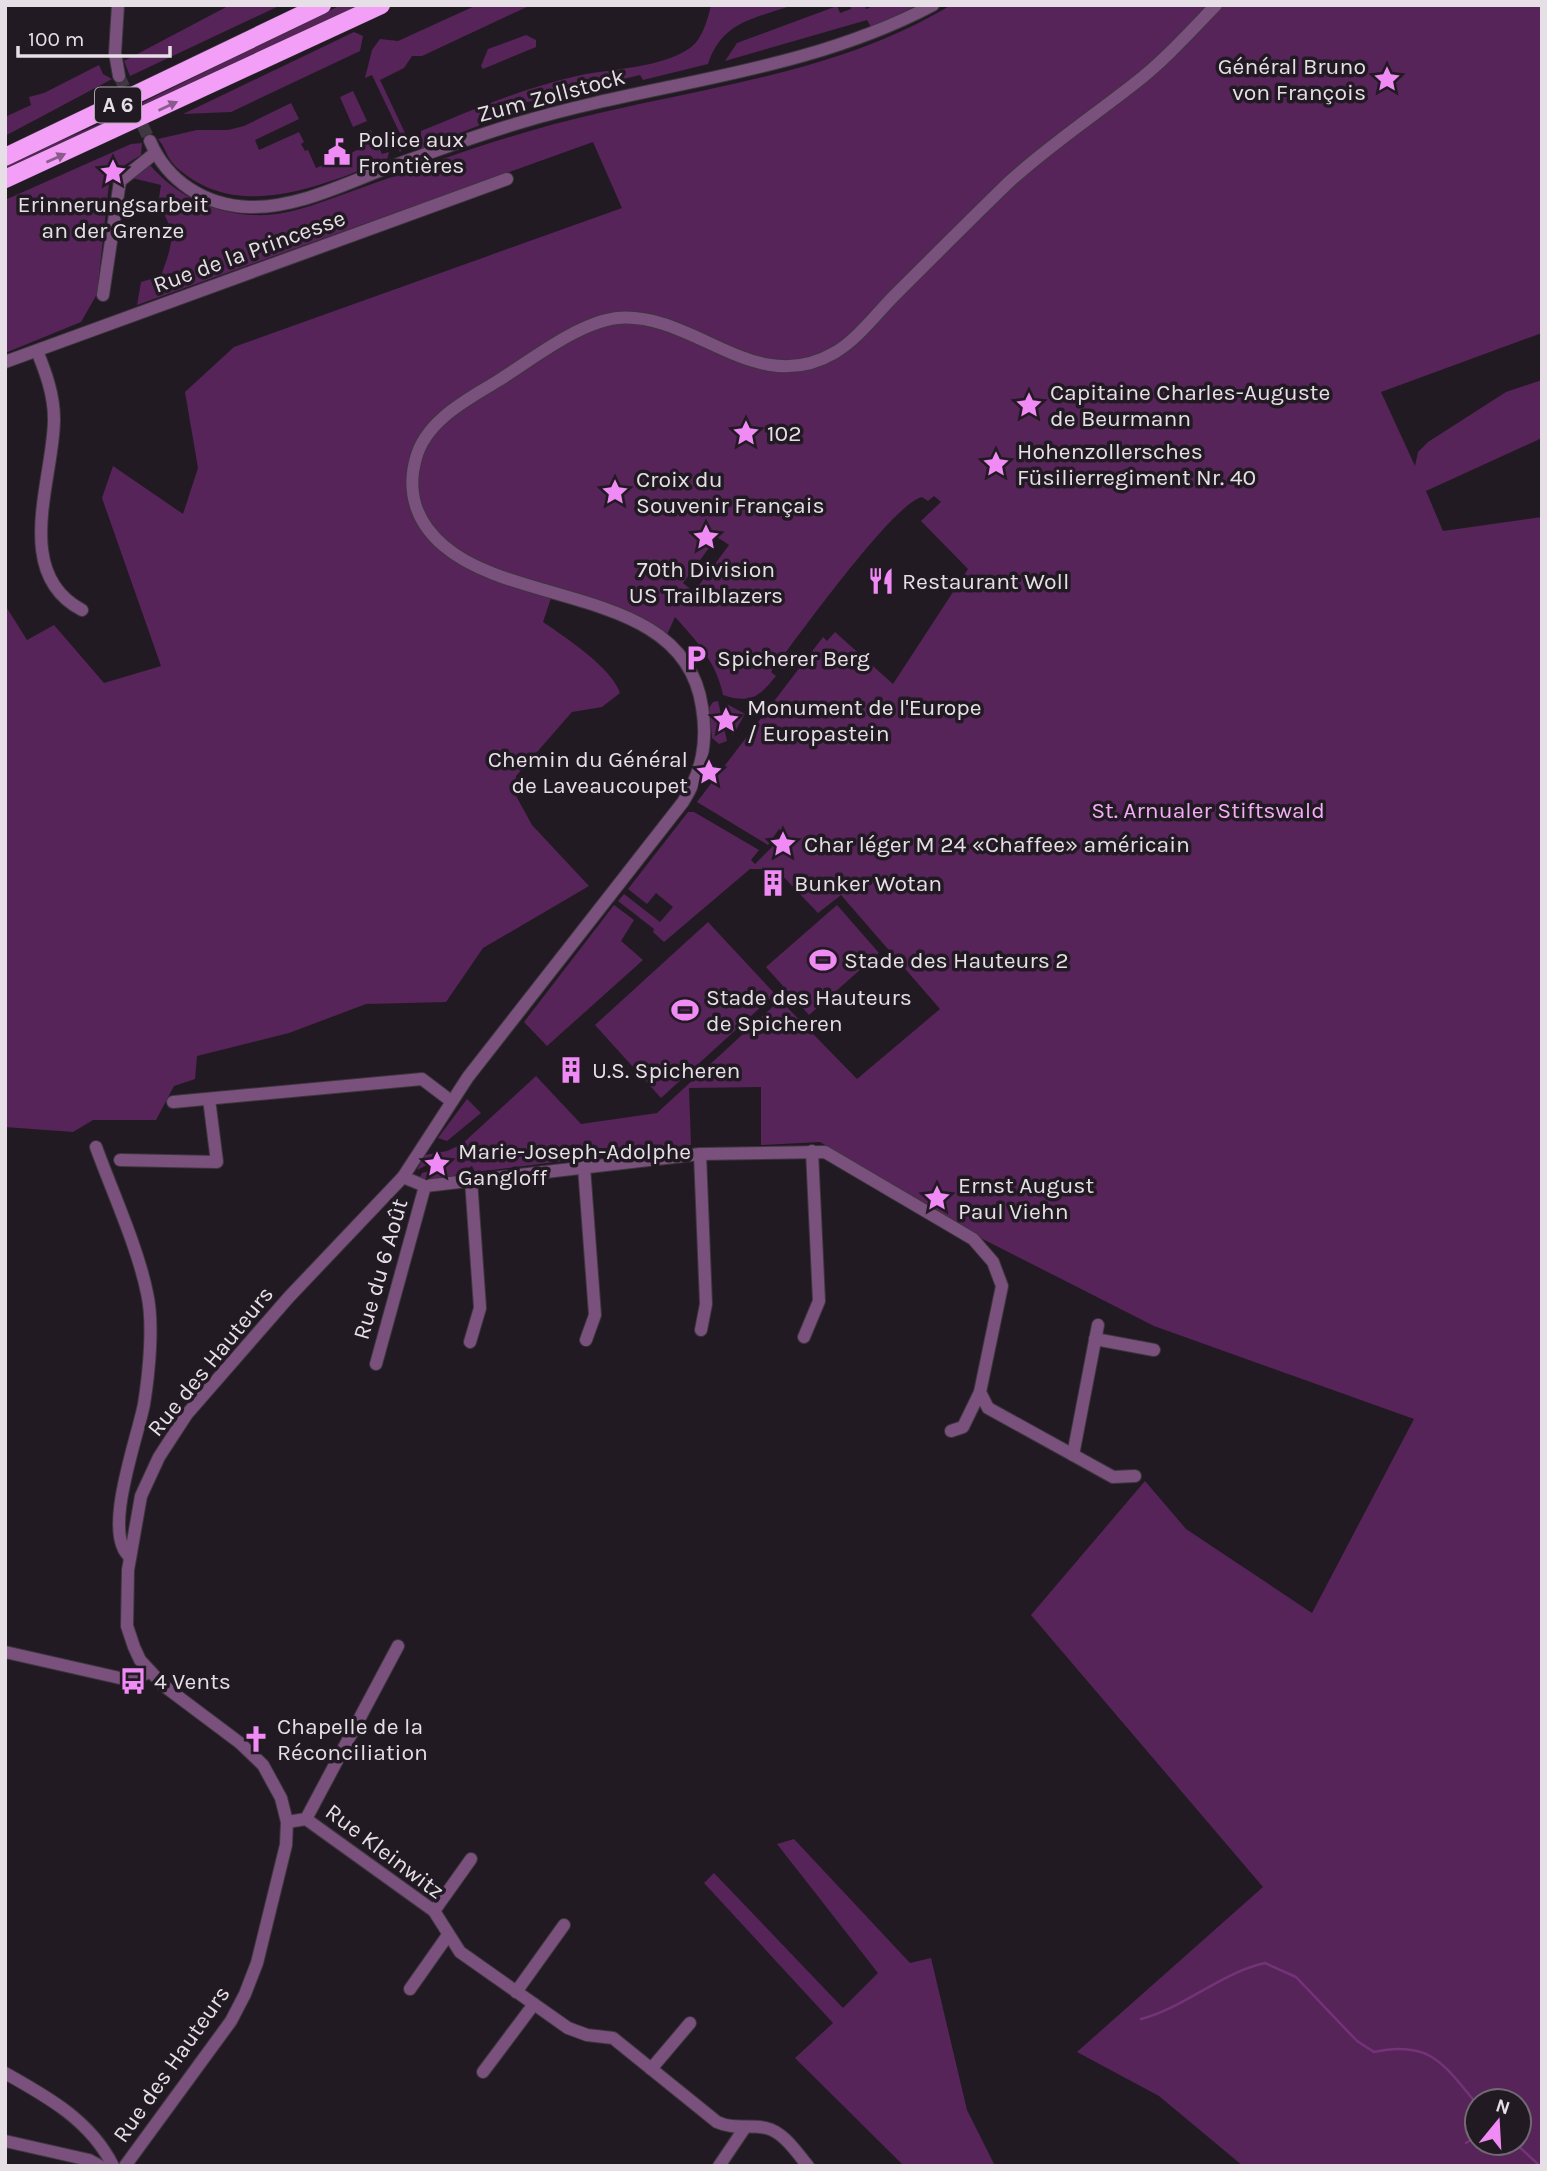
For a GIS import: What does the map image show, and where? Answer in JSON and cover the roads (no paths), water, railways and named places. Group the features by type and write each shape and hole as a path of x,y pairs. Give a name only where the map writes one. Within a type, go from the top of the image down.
{"highway":[{"name":"A 6","path":"5,157 322,5"},
{"name":"A 6","path":"5,179 380,5"}],"street":[{"path":"118,5 115,53 119,76"},
{"name":"Zum Zollstock","path":"103,295 120,181 152,147 178,182 203,196 248,207 270,205 334,188 461,141 556,112 716,78 832,49 873,34 933,5"},
{"name":"Rue des Hauteurs","path":"125,2166 232,2021 246,1994 257,1963 284,1853 287,1822 281,1798 263,1765 240,1743 164,1686 134,1647 127,1626 130,1557 141,1496 159,1457 187,1414 289,1297 403,1177 442,1113 683,802 704,756 705,723 701,697 686,665 676,652 646,628 587,603 456,556 429,533 418,516 411,479 420,446 428,433 469,398 541,352 612,319 641,317 673,327 756,364 794,366 833,354 862,330 1010,182 1137,82 1216,5"},
{"name":"Rue de la Princesse","path":"5,362 507,179"},
{"path":"37,351 50,388 54,421 41,513 44,557 60,593 82,610"},
{"path":"173,1102 422,1079 451,1101"},
{"path":"120,1160 217,1162 209,1099"},
{"path":"96,1147 148,1302 144,1403 121,1498 119,1536 123,1551 130,1557"},
{"path":"403,1177 425,1186 700,1154 812,1151 825,1153 973,1239 993,1262 1002,1286 980,1392 963,1427 951,1431"},
{"path":"804,1337 819,1301 812,1151"},
{"path":"700,1154 706,1304 701,1331"},
{"path":"584,1167 595,1315 586,1340"},
{"path":"470,1342 480,1308 471,1180"},
{"name":"Rue du 6 Août","path":"376,1364 425,1186"},
{"path":"1073,1455 1098,1325"},
{"path":"1095,1339 1154,1350"},
{"path":"980,1392 988,1408 1112,1477 1135,1476"},
{"path":"287,1822 306,1819 398,1646"},
{"path":"5,1652 133,1681 150,1671"},
{"name":"Rue Kleinwitz","path":"306,1819 434,1911 460,1952 568,2028 587,2035 613,2038 716,2122 729,2128 765,2127 777,2132 808,2166"},
{"path":"434,1911 471,1859"},
{"path":"516,1992 564,1925"},
{"path":"410,1989 448,1935"},
{"path":"483,2072 534,2004"},
{"path":"651,2069 690,2024"},
{"path":"5,2073 40,2092 78,2120 93,2133 113,2166"},
{"path":"719,2166 744,2129"},
{"path":"5,2141 89,2160 100,2166"}],"waterway":[{"path":"1141,2019 1173,2007 1233,1974 1265,1963 1296,1977 1357,2041 1374,2052 1409,2049 1423,2053 1434,2058 1463,2087"},
{"path":"1530,2157 1540,2166"}],"tunnel":[{"path":"119,76 150,141"}],"place":[{"name":"Général Bruno von François","path":"1387,79"},
{"name":"Police aux Frontières","path":"337,152"},
{"name":"Erinnerungsarbeit an der Grenze","path":"113,172"},
{"name":"Capitaine Charles-Auguste de Beurmann","path":"1029,405"},
{"name":"102","path":"746,433"},
{"name":"Hohenzollersches Füsilierregiment Nr. 40","path":"996,464"},
{"name":"Croix du Souvenir Français","path":"615,492"},
{"name":"70th Division US Trailblazers","path":"706,537"},
{"name":"Restaurant Woll","path":"881,581"},
{"name":"Spicherer Berg","path":"696,658"},
{"name":"Monument de l'Europe / Europastein","path":"726,720"},
{"name":"Chemin du Général de Laveaucoupet","path":"709,772"},
{"name":"Char léger M 24 «Chaffee» américain","path":"783,844"},
{"name":"Bunker Wotan","path":"773,883"},
{"name":"Stade des Hauteurs 2","path":"823,960"},
{"name":"Stade des Hauteurs de Spicheren","path":"685,1010"},
{"name":"U.S. Spicheren","path":"571,1070"},
{"name":"Marie-Joseph-Adolphe Gangloff","path":"437,1164"},
{"name":"Ernst August Paul Viehn","path":"937,1198"},
{"name":"4 Vents","path":"133,1681"},
{"name":"Chapelle de la Réconciliation","path":"256,1739"}],"park label":[{"name":"St. Arnualer Stiftswald","path":"1208,810"}]}
